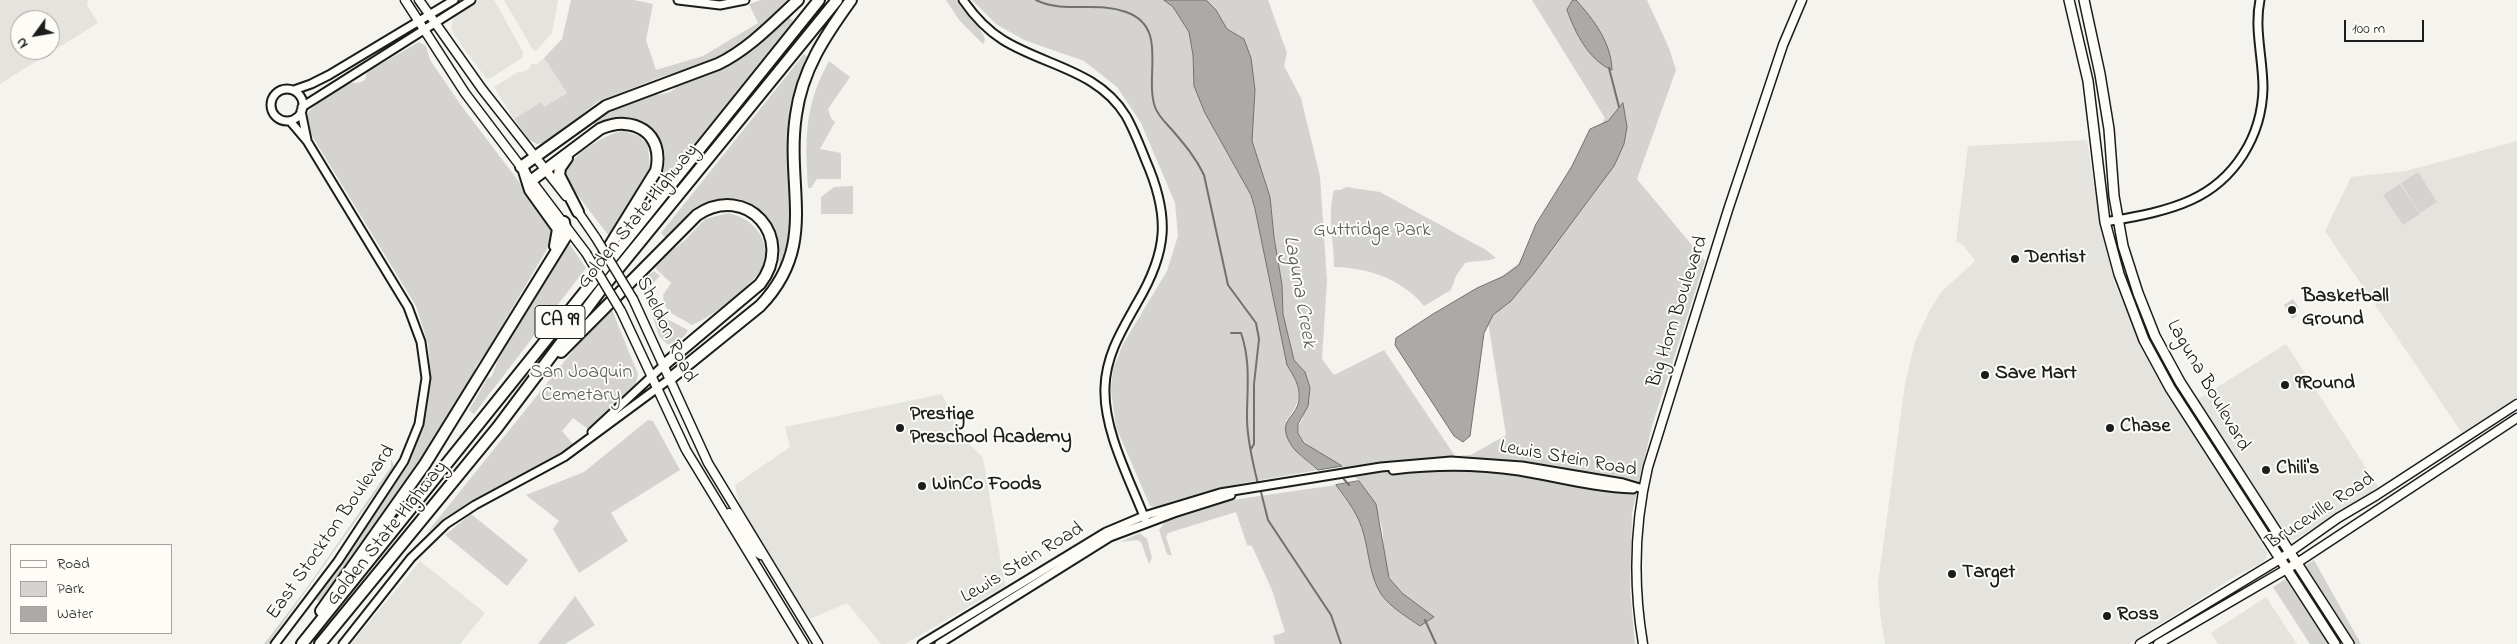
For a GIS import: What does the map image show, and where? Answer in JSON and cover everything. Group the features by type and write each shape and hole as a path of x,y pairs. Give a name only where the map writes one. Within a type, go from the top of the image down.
{"highway":[{"path":"552,255 558,229 530,190 522,169 606,106 718,64 735,55 762,34 798,0"},
{"name":"Golden State Highway","path":"302,644 819,0"},
{"name":"Golden State Highway","path":"320,644 550,360 600,291 837,0"},
{"path":"671,378 760,306 777,287 788,268 796,239 794,137 798,101 817,51 851,0"},
{"path":"532,180 608,125 617,123 634,125 648,133 652,140 658,164 656,171 570,309"},
{"path":"574,150 560,168 559,175 578,212"},
{"path":"550,360 572,343 697,215 705,210 724,204 734,204 749,210 763,222 771,237 773,254 770,270 760,284 665,364"},
{"path":"298,644 425,464 552,255 566,236 564,222"}],"main road":[{"name":"Sheldon Road","path":"405,0 465,93 586,252 621,311 686,450 804,644"},
{"name":"Sheldon Road","path":"419,0 482,89 546,170 596,238 633,299 665,364 708,463 818,644"},
{"name":"Big Horn Boulevard","path":"1643,644 1638,604 1636,553 1643,489 1654,442 1783,45 1802,0"},
{"name":"Laguna Boulevard","path":"2069,0 2088,80 2106,222 2119,274 2144,340 2170,388 2335,644"},
{"name":"Laguna Boulevard","path":"2084,0 2102,84 2109,129 2112,179 2119,220 2132,275 2155,336 2192,400 2349,644"},
{"path":"2144,340 2153,344 2184,397 2192,400"},
{"name":"Bruceville Road","path":"2140,644 2280,559 2336,519 2517,404"},
{"name":"Bruceville Road","path":"2158,644 2297,563 2517,418"},
{"path":"703,478 714,487 753,550 763,556"}],"street":[{"path":"454,0 317,81 294,90 278,91 270,104 276,117 290,121 302,109 341,81 471,0"},
{"path":"678,0 720,5 745,0"},
{"path":"964,0 978,19 1004,40 1075,71 1107,93 1132,127 1157,186 1164,225 1159,259 1150,283 1112,349 1105,387 1105,406 1111,431 1147,523"},
{"path":"2106,222 2172,207 2202,194 2228,174 2246,150 2254,134 2262,101 2263,82 2258,26 2260,0"},
{"path":"341,81 340,77 343,72 374,53 383,43"},
{"path":"294,90 300,95 302,109"},
{"name":"East Stockton Boulevard","path":"302,109 307,141"},
{"name":"East Stockton Boulevard","path":"275,644 338,561 404,461 419,424 426,378 421,342 408,307 307,141 290,121"},
{"path":"583,442 599,424 665,364"},
{"path":"343,644 411,558 436,533 468,509 564,457 671,378"},
{"name":"Lewis Stein Road","path":"922,644 1106,532 1144,516 1235,492 1369,472 1444,467 1516,471 1622,489 1643,489"},
{"name":"Lewis Stein Road","path":"939,644 1110,538 1235,492"},
{"path":"958,632 964,625 993,607 998,598"},
{"path":"933,644 946,636 950,628"}],"shaded area":[{"path":"0,0 88,0 87,5 98,23 60,47 60,10 10,10 10,60 39,60 0,84"},
{"path":"479,0 494,0 523,52 522,58 489,79 486,78 465,50 453,33 451,26 454,17"},
{"path":"504,0 558,0 552,33 536,51 533,50"},
{"path":"544,58 567,93 544,108 541,102 514,119 494,87 518,72 529,69 531,64 537,64"},
{"path":"2087,140 2103,238 2115,284 2142,347 2267,552 2266,558 2263,562 2231,579 2129,644 1885,644 1878,583 1905,384 1915,342 1930,310 1941,292 1975,261 1963,245 1956,242 1968,146"},
{"path":"2517,141 2517,397 2462,433 2325,231 2351,177 2406,171"},
{"path":"2286,344 2379,488 2296,539 2290,540 2197,400"},
{"path":"942,394 962,436 983,458 1005,586 905,644 881,644 847,603 810,619 740,507 735,485 790,447 785,427"},
{"path":"420,561 485,613 460,644 351,644"},
{"path":"2266,597 2297,644 2218,644 2211,633"}],"green space":[{"path":"571,0 634,0 653,4 646,40 656,70 703,56 758,23 749,4 761,0 787,0 762,28 738,47 696,67 661,77 599,101 546,142 537,144 529,140 514,119 541,102 544,107 567,93 544,58 562,39"},
{"path":"946,0 956,0 981,31 985,40 983,44 959,20"},
{"path":"972,0 1164,0 1173,7 1189,32 1193,55 1194,86 1205,113 1251,195 1299,394 1294,410 1286,421 1300,456 1318,470 1243,483 1157,508 1150,506 1116,427 1111,390 1113,369 1123,344 1167,271 1178,236 1175,203 1141,123 1117,87 1084,61 1024,40 996,24"},
{"path":"1206,0 1268,0 1287,53 1284,66 1301,98 1320,176 1327,281 1322,359 1334,375 1384,350 1455,456 1471,455 1506,435 1483,290 1518,264 1605,118 1532,0 1647,0 1669,48 1676,70 1637,179 1705,261 1652,426 1632,513 1630,589 1635,644 1275,644 1273,636 1285,632 1272,590 1252,546 1247,545 1236,512 1168,533 1166,537 1172,556 1167,554 1159,530 1165,522 1232,500 1336,485 1356,511 1364,534 1373,573 1433,618 1405,596 1391,580 1386,568 1381,522 1360,482 1353,475 1308,445 1301,437 1299,428 1303,419 1305,372 1294,360 1283,314 1282,285 1270,197 1252,141 1255,90 1244,39 1227,29 1216,10"},
{"path":"788,16 793,21 667,178 662,173 665,160 664,147 649,128 637,122 624,119 610,121 597,127 593,122 617,108 655,94 664,94 723,67 763,40"},
{"path":"419,42 426,46 430,60 463,108 555,229 553,239 487,351 475,367 475,373 439,433 381,519 319,602 316,599 409,464 426,416 431,376 428,344 416,306 312,136 307,115 309,111 334,91 347,84 365,80 367,72"},
{"path":"804,54 810,59 802,76 792,200 789,209 793,223 784,266 779,265 779,249 776,234 770,221 750,203 737,199 722,198 700,206 684,218 666,238 661,233"},
{"path":"829,61 850,77 828,109 831,118 835,122 820,149 841,153 841,179 817,179 811,188 808,188 806,153 808,123 815,93"},
{"path":"624,131 639,136 648,145 650,171 609,236 566,180 564,170 591,145 609,135"},
{"path":"2418,172 2437,202 2420,213 2401,183"},
{"path":"2400,184 2420,214 2403,225 2383,195"},
{"path":"853,186 853,214 821,214 821,197 834,187"},
{"name":"Guttridge Park","path":"1346,187 1380,192 1486,250 1496,258 1465,263 1456,276 1451,290 1424,306 1406,289 1384,277 1360,270 1334,267 1331,218 1332,199 1334,190"},
{"path":"728,213 746,220 759,233 765,250 761,269 740,293 708,317 691,325 672,314 666,307 663,295 671,283 655,268 666,254 684,241 705,219"},
{"path":"567,240 586,268 474,414 469,410 487,379 492,376 498,360"},
{"path":"654,271 660,276 649,287 665,318 688,330 682,338 670,344 667,344 659,336 651,311 638,282"},
{"name":"Basketball Ground","path":"2293,299 2299,308 2295,311 2297,316 2292,319 2284,305"},
{"name":"San Joaquin Cemetary","path":"612,310 638,374 636,384 632,389 588,429 573,418 562,431 573,444 555,457 460,509 425,535 576,347"},
{"path":"648,420 653,421 680,470 611,513 628,541 579,573 553,529 559,521 526,495 584,472"},
{"path":"391,459 394,466 392,470 268,644 264,644 306,589 391,467"},
{"path":"471,514 528,560 507,586 445,535"},
{"path":"1140,533 1147,539 1152,558 1149,564 1141,542 1137,540 1120,542"},
{"path":"2314,560 2361,644 2310,644 2273,587"},
{"path":"575,596 595,625 565,644 538,644"}],"water":[{"path":"1164,0 1206,0 1216,10 1227,29 1244,39 1251,58 1255,90 1252,141 1270,197 1282,285 1283,314 1294,360 1305,372 1310,388 1308,406 1298,424 1298,433 1304,443 1342,466 1318,470 1296,451 1286,435 1287,423 1296,410 1299,393 1296,380 1287,365 1255,209 1251,195 1205,113 1194,86 1193,55 1189,32 1173,7"},
{"path":"1573,0 1576,0 1583,8 1600,32 1608,50 1612,70 1596,60 1578,36 1567,10"},
{"path":"1623,103 1627,127 1624,144 1614,166 1535,272 1511,301 1493,315 1484,333 1470,436 1463,442 1454,436 1395,345 1396,338 1477,288 1504,276 1519,265 1536,224 1572,166 1590,129 1608,121"},
{"path":"1359,481 1376,504 1389,578 1402,593 1434,617 1420,626 1389,603 1377,587 1359,521 1336,485"}],"waterway":[{"name":"Laguna Creek","path":"1036,0 1058,6 1115,9 1139,19 1147,29 1153,53 1152,94 1156,110 1190,152 1204,175 1228,285 1256,323 1259,339 1254,384 1254,444 1251,449"},
{"path":"1609,68 1619,107"},
{"name":"Laguna Creek","path":"1231,333 1241,333 1246,354 1248,434 1258,484"},
{"name":"Laguna Creek","path":"1342,477 1349,485"},
{"name":"Laguna Creek","path":"1260,488 1268,520 1331,615 1341,644"},
{"name":"Laguna Creek","path":"1425,620 1436,644"}],"place":[{"name":"Dentist","path":"2015,259"},
{"name":"Basketball Ground","path":"2292,310"},
{"name":"Save Mart","path":"1985,375"},
{"name":"9Round","path":"2285,385"},
{"name":"Prestige Preschool Academy","path":"900,428"},
{"name":"Chase","path":"2110,428"},
{"name":"Chili's","path":"2266,470"},
{"name":"WinCo Foods","path":"922,486"},
{"name":"Target","path":"1952,574"},
{"name":"Ross","path":"2107,616"}]}
